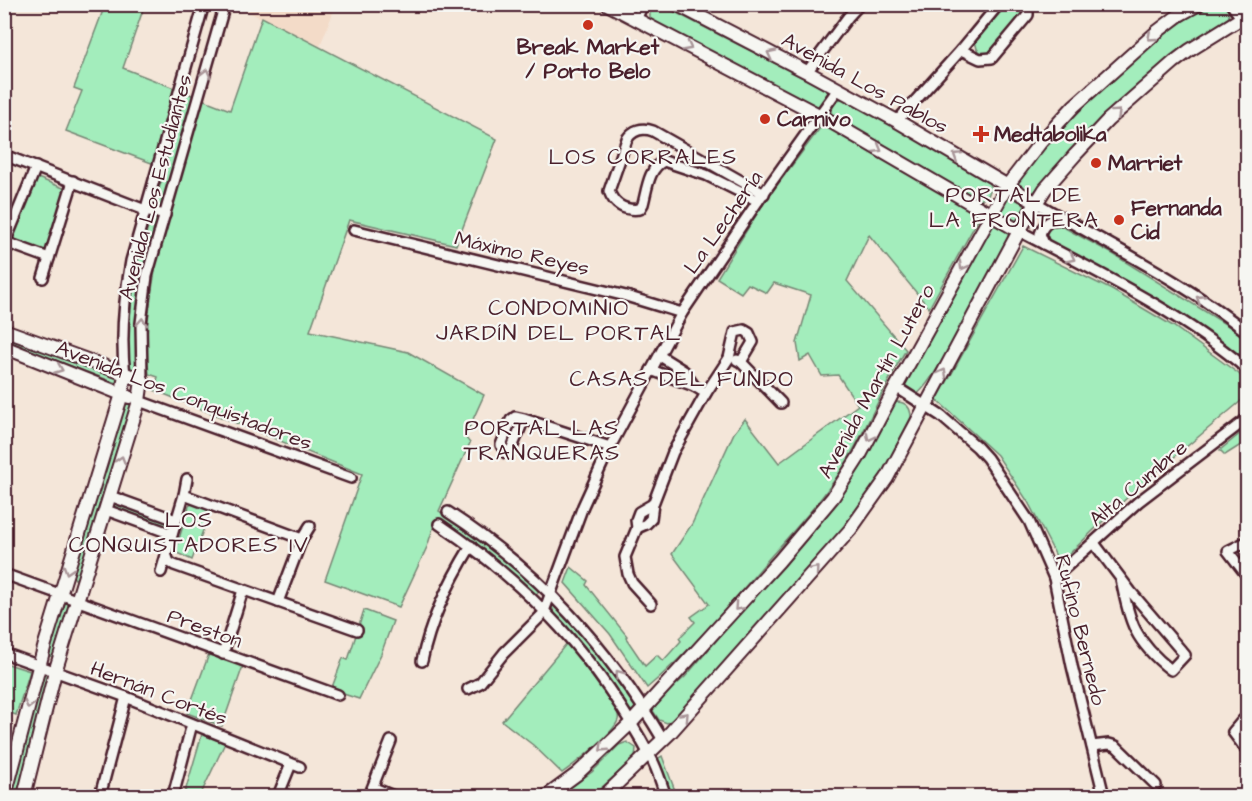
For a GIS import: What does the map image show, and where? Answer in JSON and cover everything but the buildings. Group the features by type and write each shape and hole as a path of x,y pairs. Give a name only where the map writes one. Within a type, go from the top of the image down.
{"street":[{"name":"Avenida Los Estudiantes","path":"5,796 39,667 122,394 125,375 122,350 126,287 145,210 204,4"},
{"name":"Avenida Los Estudiantes","path":"24,796 55,672 139,401 142,380 142,316 147,276 225,4"},
{"path":"607,4 821,116 1019,231 1146,297 1194,328 1248,370"},
{"path":"636,20 643,4"},
{"name":"Avenida Los Pablos","path":"676,4 897,121 1165,277 1245,327"},
{"path":"897,121 999,4"},
{"path":"961,50 980,59 992,58 1028,15 1028,4"},
{"name":"Avenida Martín Lutero","path":"547,796 577,774 631,723 779,561 833,497 860,455 1007,186 1040,143 1074,106 1158,31 1179,15 1199,4"},
{"path":"604,796 663,740 860,518 887,478 1035,202 1075,154 1132,99 1190,50 1244,16 1231,4"},
{"path":"807,72 848,16 859,5"},
{"name":"La Lechería","path":"545,610 583,506 610,447 682,313 838,89"},
{"path":"637,130 649,130 761,197 664,161 653,169 640,208 629,209 620,206 609,191 627,139 637,130"},
{"path":"687,168 691,154"},
{"path":"4,155 145,210 165,215"},
{"path":"36,167 5,244 50,258"},
{"path":"44,278 73,182"},
{"path":"1044,244 1040,234 1044,225 1054,220 1064,219"},
{"name":"Máximo Reyes","path":"354,230 626,296 682,313"},
{"name":"Avenida Los Conquistadores","path":"4,330 142,380"},
{"path":"637,528 651,521 653,504 672,452 729,358 735,332 741,330 747,331 752,336 753,342 741,362"},
{"name":"Avenida Los Conquistadores","path":"4,346 139,401 351,478"},
{"path":"660,356 684,371 693,386"},
{"path":"729,358 741,362 781,403"},
{"path":"651,370 706,393"},
{"name":"Rufino Bernedo","path":"896,387 926,405 987,458 1029,521 1054,578 1072,666 1104,796"},
{"name":"Alta Cumbre","path":"1054,578 1137,502 1248,418"},
{"path":"524,419 610,447"},
{"path":"161,572 184,495 186,479"},
{"path":"184,495 302,539"},
{"path":"110,496 176,520"},
{"path":"651,604 638,592 628,574 626,552 637,528 636,520 639,512 653,504"},
{"path":"106,510 172,534"},
{"path":"448,512 497,546 550,592 588,634 644,709 663,740"},
{"path":"439,524 471,546 545,610 580,649 608,687 649,753 666,796"},
{"path":"278,602 302,539 310,526"},
{"path":"1248,541 1228,551 1248,577"},
{"path":"1094,543 1185,656 1172,669 1150,651 1137,633 1127,614 1121,579"},
{"path":"422,661 426,642 449,587 471,546"},
{"path":"166,555 172,564 357,630"},
{"name":"Preston","path":"4,574 62,593 338,695"},
{"path":"223,654 243,590"},
{"path":"468,689 480,683 545,610"},
{"name":"Hernán Cortés","path":"4,653 126,697 296,766 278,796"},
{"path":"100,796 126,697"},
{"path":"1248,724 1243,720 1233,732 1248,752"},
{"path":"173,796 192,724"},
{"path":"391,741 371,792 393,796"},
{"path":"1092,746 1109,744 1116,746 1156,785"}],"shaded area":[{"path":"237,4 336,5 320,46 236,6"}],"green space":[{"path":"145,4 123,68 230,110 262,17 497,139 456,245 349,220 310,331 408,352 484,395 465,437 470,443 439,511 491,546 539,589 538,593 531,592 472,540 436,519 427,547 399,607 325,580 362,474 154,390 158,377 149,374 147,335 155,271 144,267 137,320 136,369 128,368 128,332 136,268 165,168 66,131 82,91 74,88 105,5"},
{"path":"1006,5 1024,5 1024,12 988,54 984,55 977,49 975,41"},
{"path":"1208,5 1225,5 1229,17 1178,52 1093,128 1033,193 1019,187 1018,182 1041,152 1093,98 1163,36"},
{"path":"656,6 665,7 827,90 830,94 818,108 650,21 650,11"},
{"path":"844,98 987,180 991,188 988,196 979,201 834,118 831,112 835,101"},
{"path":"823,124 980,216 929,308 869,235 847,281 906,350 852,452 828,489 712,624 647,688 610,634 565,583 571,567 588,581 586,585 627,636 626,638 645,666 657,655 663,661 681,641 679,638 695,622 691,617 709,604 672,554 692,524 734,433 745,419 779,463 858,405 838,375 822,376 810,355 800,361 797,343 811,295 774,283 767,293 748,284 741,293 717,278 763,204"},
{"path":"35,177 66,189 47,254 11,241"},
{"path":"1009,196 1018,199 1025,206 1016,221 1004,216 1000,211"},
{"path":"1054,224 1113,254 1238,332 1247,340 1247,366 1201,329 1152,297 1047,242 1043,237 1046,230"},
{"path":"994,225 1006,231 1009,237 949,349 935,372 915,395 906,390 903,382 966,274 987,232"},
{"path":"1023,246 1112,290 1173,326 1239,374 1247,383 1247,396 1135,490 1065,558 1056,556 1028,502 997,455 937,400"},
{"path":"4,334 117,377 116,383 5,341"},
{"path":"123,401 132,403 79,577 75,579 72,575"},
{"path":"897,402 907,406 911,417 872,493 793,588 685,710 667,723 659,720 653,711 655,703 685,677 846,490 862,465 892,404"},
{"path":"1247,428 1247,441 1225,455 1220,450"},
{"path":"114,502 168,522 170,526 166,528 112,507"},
{"name":"LOS CONQUISTADORES IV","path":"194,502 211,509 192,560 175,552 189,506"},
{"path":"64,600 69,606 55,658 48,655"},
{"path":"554,605 583,634 635,706 634,710 627,709 592,657 555,615 552,607"},
{"path":"364,610 393,621 381,654 359,699 331,690 343,658 348,660"},
{"path":"567,643 617,710 618,720 602,740 562,773 533,745 502,721"},
{"path":"209,654 243,666 222,726 187,713"},
{"path":"5,663 30,671 16,715 5,711"},
{"path":"46,673 48,678 17,796 9,796 42,674"},
{"path":"202,734 225,743 200,796 188,796 185,792"},
{"path":"627,742 636,748 635,758 592,796 557,796 592,772 619,745"},
{"path":"662,756 677,796 670,796 657,759"}],"place":[{"name":"Break Market / Porto Belo","path":"588,25"},
{"name":"Carnivo","path":"765,119"},
{"name":"Medtabolika","path":"981,134"},
{"name":"Marriet","path":"1096,163"},
{"name":"Fernanda Cid","path":"1119,220"}],"district":[{"name":"LOS CORRALES","path":"643,156"},
{"name":"PORTAL DE LA FRONTERA","path":"1014,206"},
{"name":"CONDOMINIO JARDÍN DEL PORTAL","path":"559,320"},
{"name":"CASAS DEL FUNDO","path":"682,378"},
{"name":"PORTAL LAS TRANQUERAS","path":"542,440"},
{"name":"LOS CONQUISTADORES IV","path":"189,532"}]}
